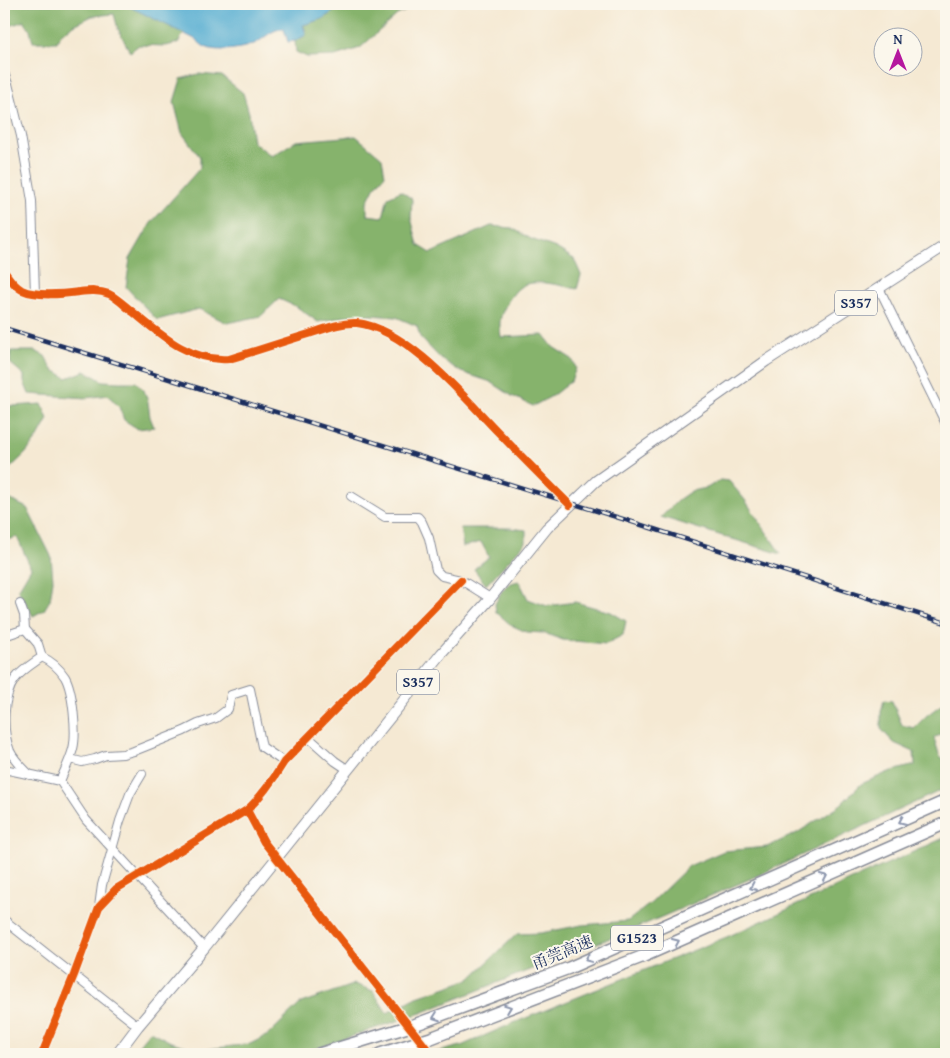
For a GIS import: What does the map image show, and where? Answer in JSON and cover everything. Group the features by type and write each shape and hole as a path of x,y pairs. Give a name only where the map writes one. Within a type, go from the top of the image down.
{"highway":[{"name":"甬莞高速","path":"319,1054 414,1025 569,968 946,802"},
{"name":"甬莞高速","path":"380,1054 431,1038 644,956 946,823"}],"main road":[{"name":"S357","path":"117,1054 442,653 547,528 570,505 596,481 766,361 946,245"}],"street":[{"path":"4,73 21,136 32,202 35,294"},
{"path":"4,271 13,283 22,290 35,294 63,294 93,290 109,294 168,340 198,356 216,360 229,359 336,325 355,323 372,326 396,337 433,365 570,505"},
{"path":"879,288 946,424"},
{"path":"351,496 385,518 418,517 429,538 436,570 442,576 461,580 490,598"},
{"path":"98,906 116,889 247,810 258,800 284,762 461,580"},
{"path":"20,604 24,615 25,629 38,644 42,657 57,667 69,688 74,723 74,747 60,781"},
{"path":"4,636 25,629"},
{"path":"30,775 11,753 7,740 5,703 14,680 24,669 42,657"},
{"path":"70,759 82,762 106,755 134,751 216,718 228,709 230,695 250,689 262,747 284,762"},
{"path":"308,737 347,770"},
{"path":"4,769 60,781 86,820 204,948"},
{"path":"42,1054 74,975 98,906 120,822 130,794 142,774"},
{"path":"247,810 264,842 400,1015"},
{"path":"4,920 138,1026"}],"green space":[{"path":"4,4 124,4 184,33 178,43 166,46 139,45 130,52 118,29 114,14 92,16 61,34 57,42 33,42 30,30 24,21 4,28"},
{"path":"345,4 420,4 397,15 360,48 335,56 307,57 296,52 295,41 306,35 303,25 322,19"},
{"path":"198,74 222,76 243,93 249,113 253,142 272,156 296,141 356,136 382,158 385,175 374,188 367,202 367,215 383,217 388,197 401,191 412,199 411,218 418,245 431,253 491,226 512,228 531,239 556,248 574,259 581,275 577,289 547,283 524,285 508,301 502,312 500,323 501,337 544,335 553,347 572,359 576,368 571,381 552,396 533,406 512,396 491,382 461,372 441,359 420,337 417,326 396,317 352,315 318,322 297,307 279,299 261,316 227,323 199,309 157,320 126,287 130,259 151,223 200,168 200,157 182,133 174,102 181,79"},
{"path":"11,351 35,351 45,356 52,369 67,378 85,371 103,381 136,382 144,390 154,427 138,429 124,420 119,407 108,395 86,398 29,394 24,382 24,375 10,363"},
{"path":"42,404 48,419 37,439 25,454 7,471 7,498 27,508 51,556 53,580 50,600 44,610 33,616 18,590 31,568 17,537 4,541 4,405"},
{"path":"720,480 729,481 745,500 781,554 661,517 678,500 691,491 707,488"},
{"path":"460,528 510,528 526,530 526,542 486,585 474,569 489,557 481,542 463,547"},
{"path":"519,581 528,599 547,606 575,602 611,612 626,621 623,635 606,644 563,640 544,633 526,632 511,625 496,612 495,604 506,586"},
{"path":"884,700 892,701 902,725 914,728 946,701 946,732 934,738 940,757 946,760 946,788 759,875 643,925 421,1013 314,1049 292,1054 131,1054 150,1031 171,1042 199,1050 250,1044 268,1035 301,1003 355,984 373,991 387,1013 417,997 470,979 517,934 541,933 582,925 628,921 651,903 689,866 724,851 767,847 797,833 840,805 861,784 889,772 915,765 914,752 894,743 881,729 881,712"},
{"path":"946,837 946,1054 429,1054 461,1046 729,936"}],"water":[{"path":"124,4 345,4 322,19 303,25 306,35 295,41 288,42 284,29 280,29 251,45 216,50 205,47 195,39"}],"tunnel":[{"path":"400,1015 431,1054"}],"railway":[{"path":"4,328 626,520 946,623"}],"cycle path":[{"path":"4,271 12,282 22,290 35,294 94,291 109,294 165,338 189,352 215,359 229,359 339,325 357,323 376,328 396,338 434,367 570,505"},
{"path":"42,1054 99,907 116,889 247,810 267,788 284,762 461,580"},
{"path":"247,810 264,842 431,1054"}]}
